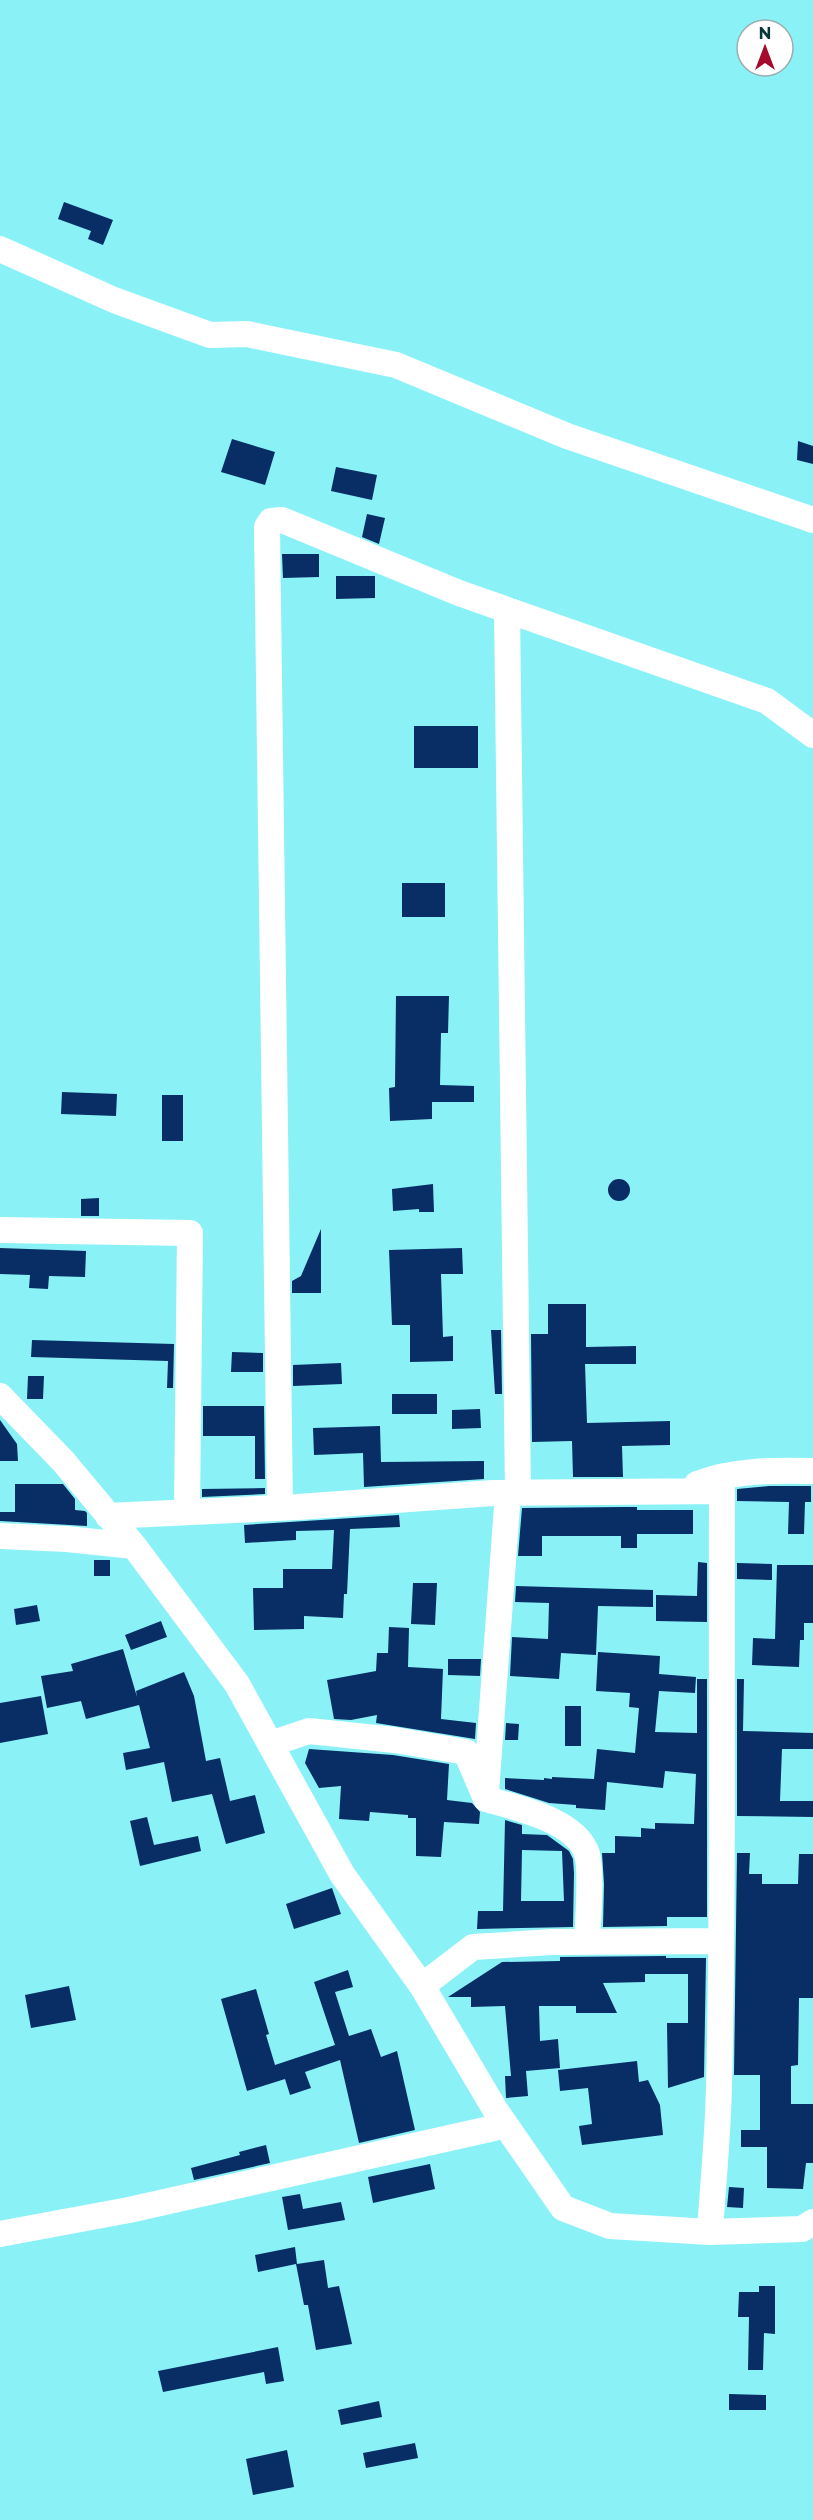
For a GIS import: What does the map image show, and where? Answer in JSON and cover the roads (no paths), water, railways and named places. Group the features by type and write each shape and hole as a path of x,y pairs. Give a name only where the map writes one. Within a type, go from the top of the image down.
{"street":[{"path":"0,249 114,300 210,335 247,334 396,365 567,436 813,520"},
{"path":"280,1508 267,527 271,521 282,520 459,593 768,702 813,735"},
{"path":"486,1799 513,1493 507,610"},
{"path":"0,1230 190,1233 187,1512"},
{"path":"0,1396 63,1461 134,1546 237,1684 342,1874 422,1986 501,2119 563,2208 610,2226 710,2232 802,2229 813,2222"},
{"path":"677,1492 718,1476 781,1470 813,1471"},
{"path":"108,1516 513,1493 722,1491 719,2088 710,2232"},
{"path":"0,1536 67,1539 134,1546"},
{"path":"270,1743 309,1731 395,1740 466,1752 486,1799"},
{"path":"486,1799 533,1812 577,1835 588,1855 588,1942"},
{"path":"422,1986 473,1947 588,1942 721,1941"},
{"path":"0,2234 129,2210 494,2128 501,2119"}]}
